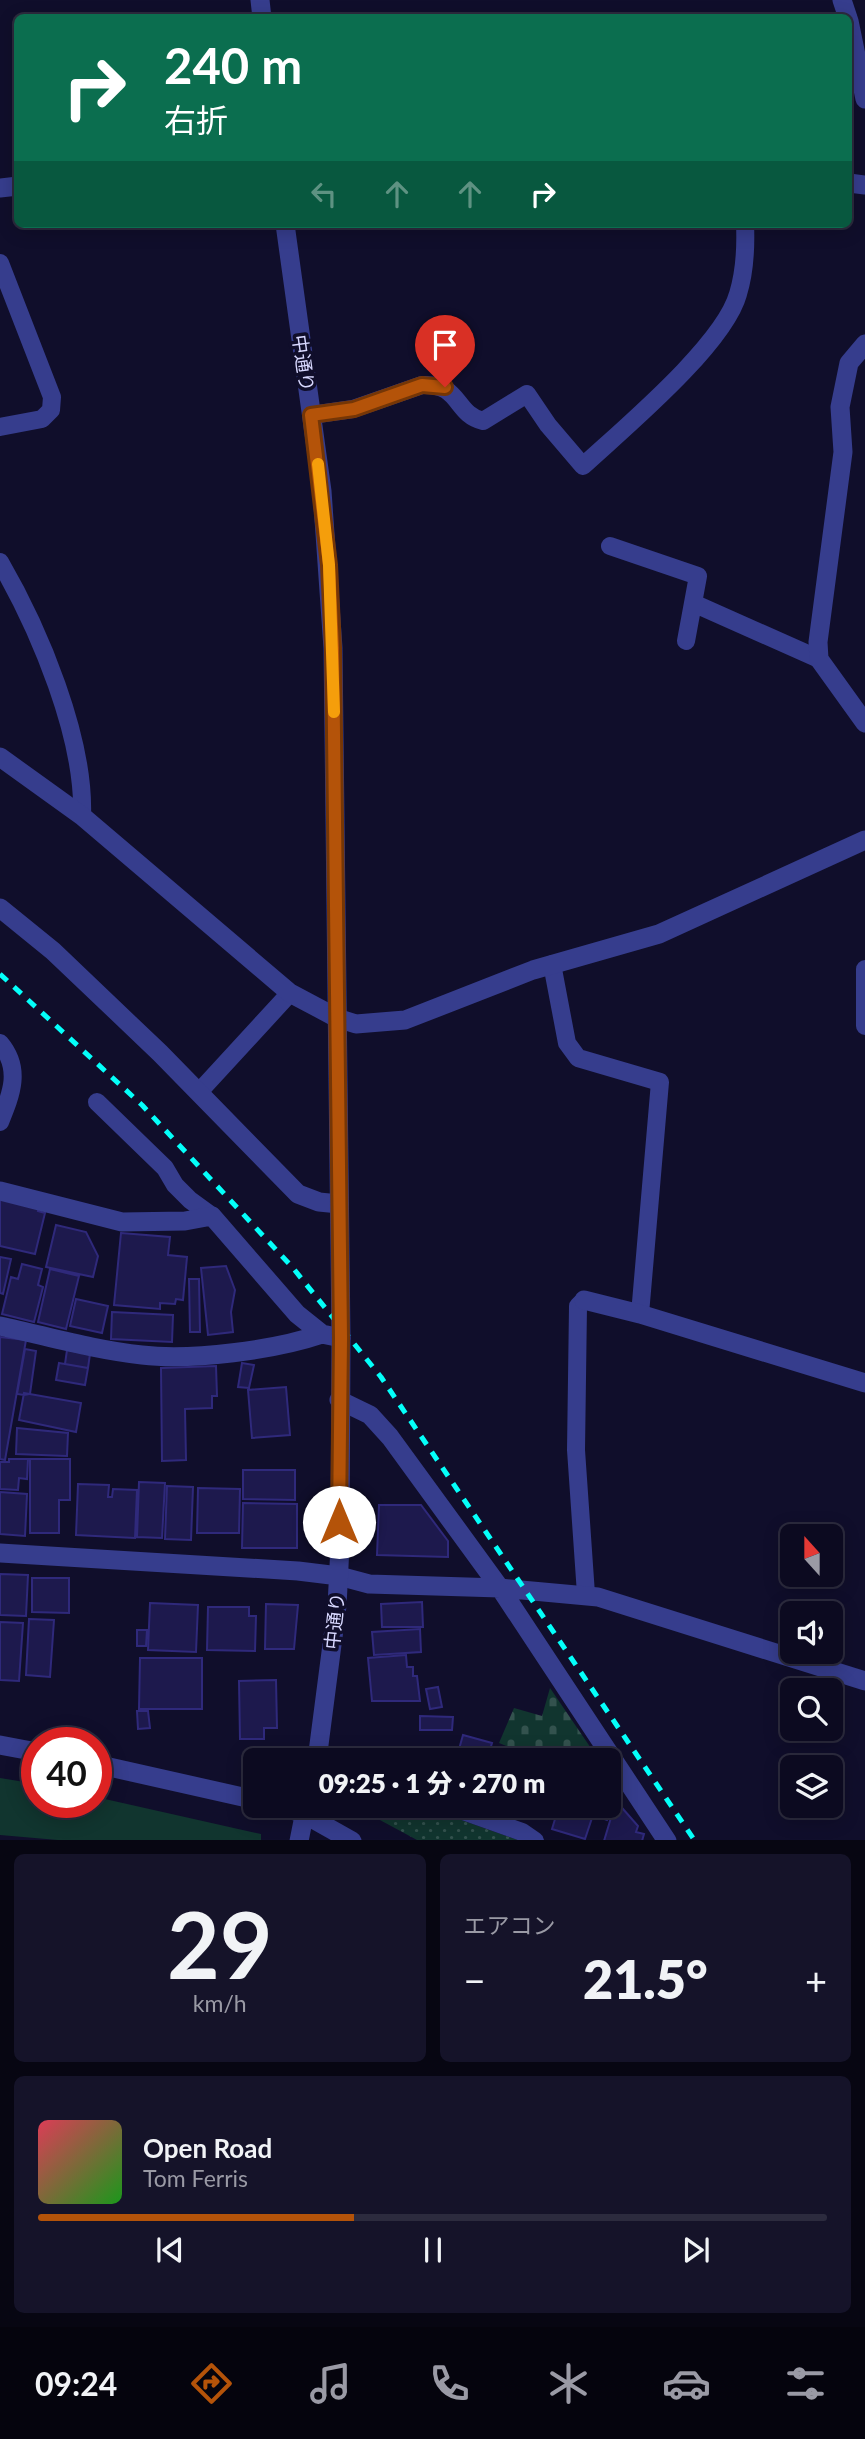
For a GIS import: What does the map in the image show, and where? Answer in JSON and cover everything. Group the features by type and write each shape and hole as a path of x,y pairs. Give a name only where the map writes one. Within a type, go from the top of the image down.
{"street":[{"path":"852,38 865,100"},
{"name":"中通り","path":"286,228 329,565 333,634 339,1203 332,1336 339,1400 339,1576 318,1748"},
{"path":"865,344 849,363 840,407 843,452 818,642 819,659 865,723"},
{"path":"0,757 82,816 290,993 337,1018 356,1024 405,1020 552,964 659,934 865,840"},
{"path":"0,908 53,951 199,1092 298,1194 319,1202 339,1203"},
{"path":"0,1191 122,1222 185,1221 212,1216 296,1314 332,1336"},
{"path":"583,1300 640,1314 865,1383"},
{"path":"0,1326 103,1349 162,1356 278,1345 332,1336"},
{"path":"339,1400 370,1415 390,1437 499,1588 667,1840"},
{"path":"0,1553 339,1576 369,1584 586,1594 865,1681"},
{"path":"0,1745 21,1749"},
{"path":"112,1768 243,1797"},
{"path":"299,1840 303,1818"},
{"path":"318,1818 352,1840"}],"lane":[{"path":"311,415 354,409 422,385 434,384 445,387 474,419 483,421 527,394 548,425 583,466 659,398 729,313 738,296 746,252 745,228"},
{"path":"0,263 52,397 51,410 42,419 0,428"},
{"path":"610,546 698,576 686,641"},
{"path":"0,562 24,603 52,675 79,768 82,816"},
{"path":"693,603 819,659"},
{"path":"552,964 567,1043 572,1053 578,1058 660,1082 640,1314"},
{"path":"865,968 865,1026"},
{"path":"199,1092 290,993"},
{"path":"0,1043 7,1051 14,1083 0,1122"},
{"path":"97,1102 166,1168 175,1185 190,1200 212,1216"},
{"path":"583,1300 578,1306 576,1450 586,1594"},
{"path":"483,1818 536,1840"}],"green space":[{"path":"550,1688 591,1748 511,1748 499,1743 514,1708 542,1716"},
{"path":"0,1778 21,1781 21,1818 112,1818 112,1801 261,1834 261,1840 58,1840 0,1835"},
{"path":"376,1818 456,1818 518,1840 417,1840"}],"building":[{"path":"0,1197 39,1206 38,1211 45,1213 35,1254 0,1246"},
{"path":"56,1225 86,1232 98,1256 93,1277 46,1267"},
{"path":"121,1233 170,1237 168,1255 187,1257 183,1300 176,1299 175,1304 160,1303 160,1309 114,1305"},
{"path":"0,1257 11,1259 3,1294 0,1293"},
{"path":"22,1264 42,1269 38,1285 43,1287 34,1322 2,1314 11,1277 18,1279"},
{"path":"226,1266 235,1290 231,1312 233,1332 208,1335 201,1268"},
{"path":"50,1269 79,1276 66,1329 38,1322"},
{"path":"189,1279 199,1279 200,1332 190,1332"},
{"path":"76,1299 108,1306 102,1333 70,1326"},
{"path":"112,1312 173,1315 172,1342 111,1339"},
{"path":"0,1337 26,1340 5,1460 0,1459"},
{"path":"25,1349 36,1351 30,1394 24,1395 17,1394"},
{"path":"67,1350 90,1354 88,1368 65,1364"},
{"path":"59,1363 88,1368 85,1385 56,1380"},
{"path":"242,1363 254,1365 249,1388 238,1387"},
{"path":"216,1366 217,1396 212,1396 212,1408 185,1409 186,1460 162,1461 161,1368"},
{"path":"286,1387 290,1435 252,1438 248,1390"},
{"path":"24,1393 81,1403 76,1432 19,1420"},
{"path":"17,1428 68,1433 67,1456 16,1454"},
{"path":"9,1459 28,1459 27,1479 19,1478 18,1490 0,1489 0,1462 9,1462"},
{"path":"30,1459 70,1459 70,1500 59,1500 59,1533 30,1533"},
{"path":"243,1470 295,1470 295,1500 243,1499"},
{"path":"139,1482 165,1483 162,1538 137,1537"},
{"path":"78,1484 109,1485 108,1497 112,1497 113,1489 137,1490 135,1538 76,1535"},
{"path":"167,1486 193,1487 191,1540 165,1539"},
{"path":"198,1488 240,1489 239,1533 197,1533"},
{"path":"0,1492 27,1494 25,1536 0,1534"},
{"path":"243,1503 297,1504 297,1548 242,1548"},
{"path":"379,1505 421,1505 448,1541 448,1557 377,1555"},
{"path":"0,1574 28,1575 26,1616 0,1615"},
{"path":"32,1578 69,1578 69,1613 32,1612"},
{"path":"422,1602 423,1627 382,1627 381,1604"},
{"path":"150,1603 198,1605 196,1652 148,1650"},
{"path":"266,1604 298,1605 294,1649 265,1649"},
{"path":"208,1607 249,1607 249,1616 256,1616 255,1651 207,1650"},
{"path":"29,1619 54,1620 50,1677 26,1675"},
{"path":"0,1622 23,1623 19,1681 0,1680"},
{"path":"420,1629 421,1652 374,1655 372,1632"},
{"path":"137,1630 147,1630 146,1646 137,1646"},
{"path":"406,1655 407,1667 413,1667 413,1676 417,1676 420,1701 372,1701 368,1658"},
{"path":"140,1658 202,1658 202,1709 139,1709"},
{"path":"276,1680 277,1728 264,1728 264,1739 240,1739 239,1681"},
{"path":"438,1687 442,1707 430,1709 426,1689"},
{"path":"137,1711 148,1711 150,1728 138,1729"},
{"path":"420,1716 453,1717 452,1730 420,1730"},
{"path":"463,1735 492,1743 491,1748 459,1748"},
{"path":"621,1807 638,1826 636,1832 644,1834 642,1840 604,1840 611,1818 621,1818"},
{"path":"555,1818 592,1818 585,1839 552,1829"}],"railway":[{"path":"0,974 142,1105 293,1268 381,1377 694,1840"}],"slow traffic":[{"path":"318,464 329,565 334,712"}],"route":[{"path":"339,1522 341,1338 333,648 329,565 311,415 354,409 422,385 445,387"}]}
